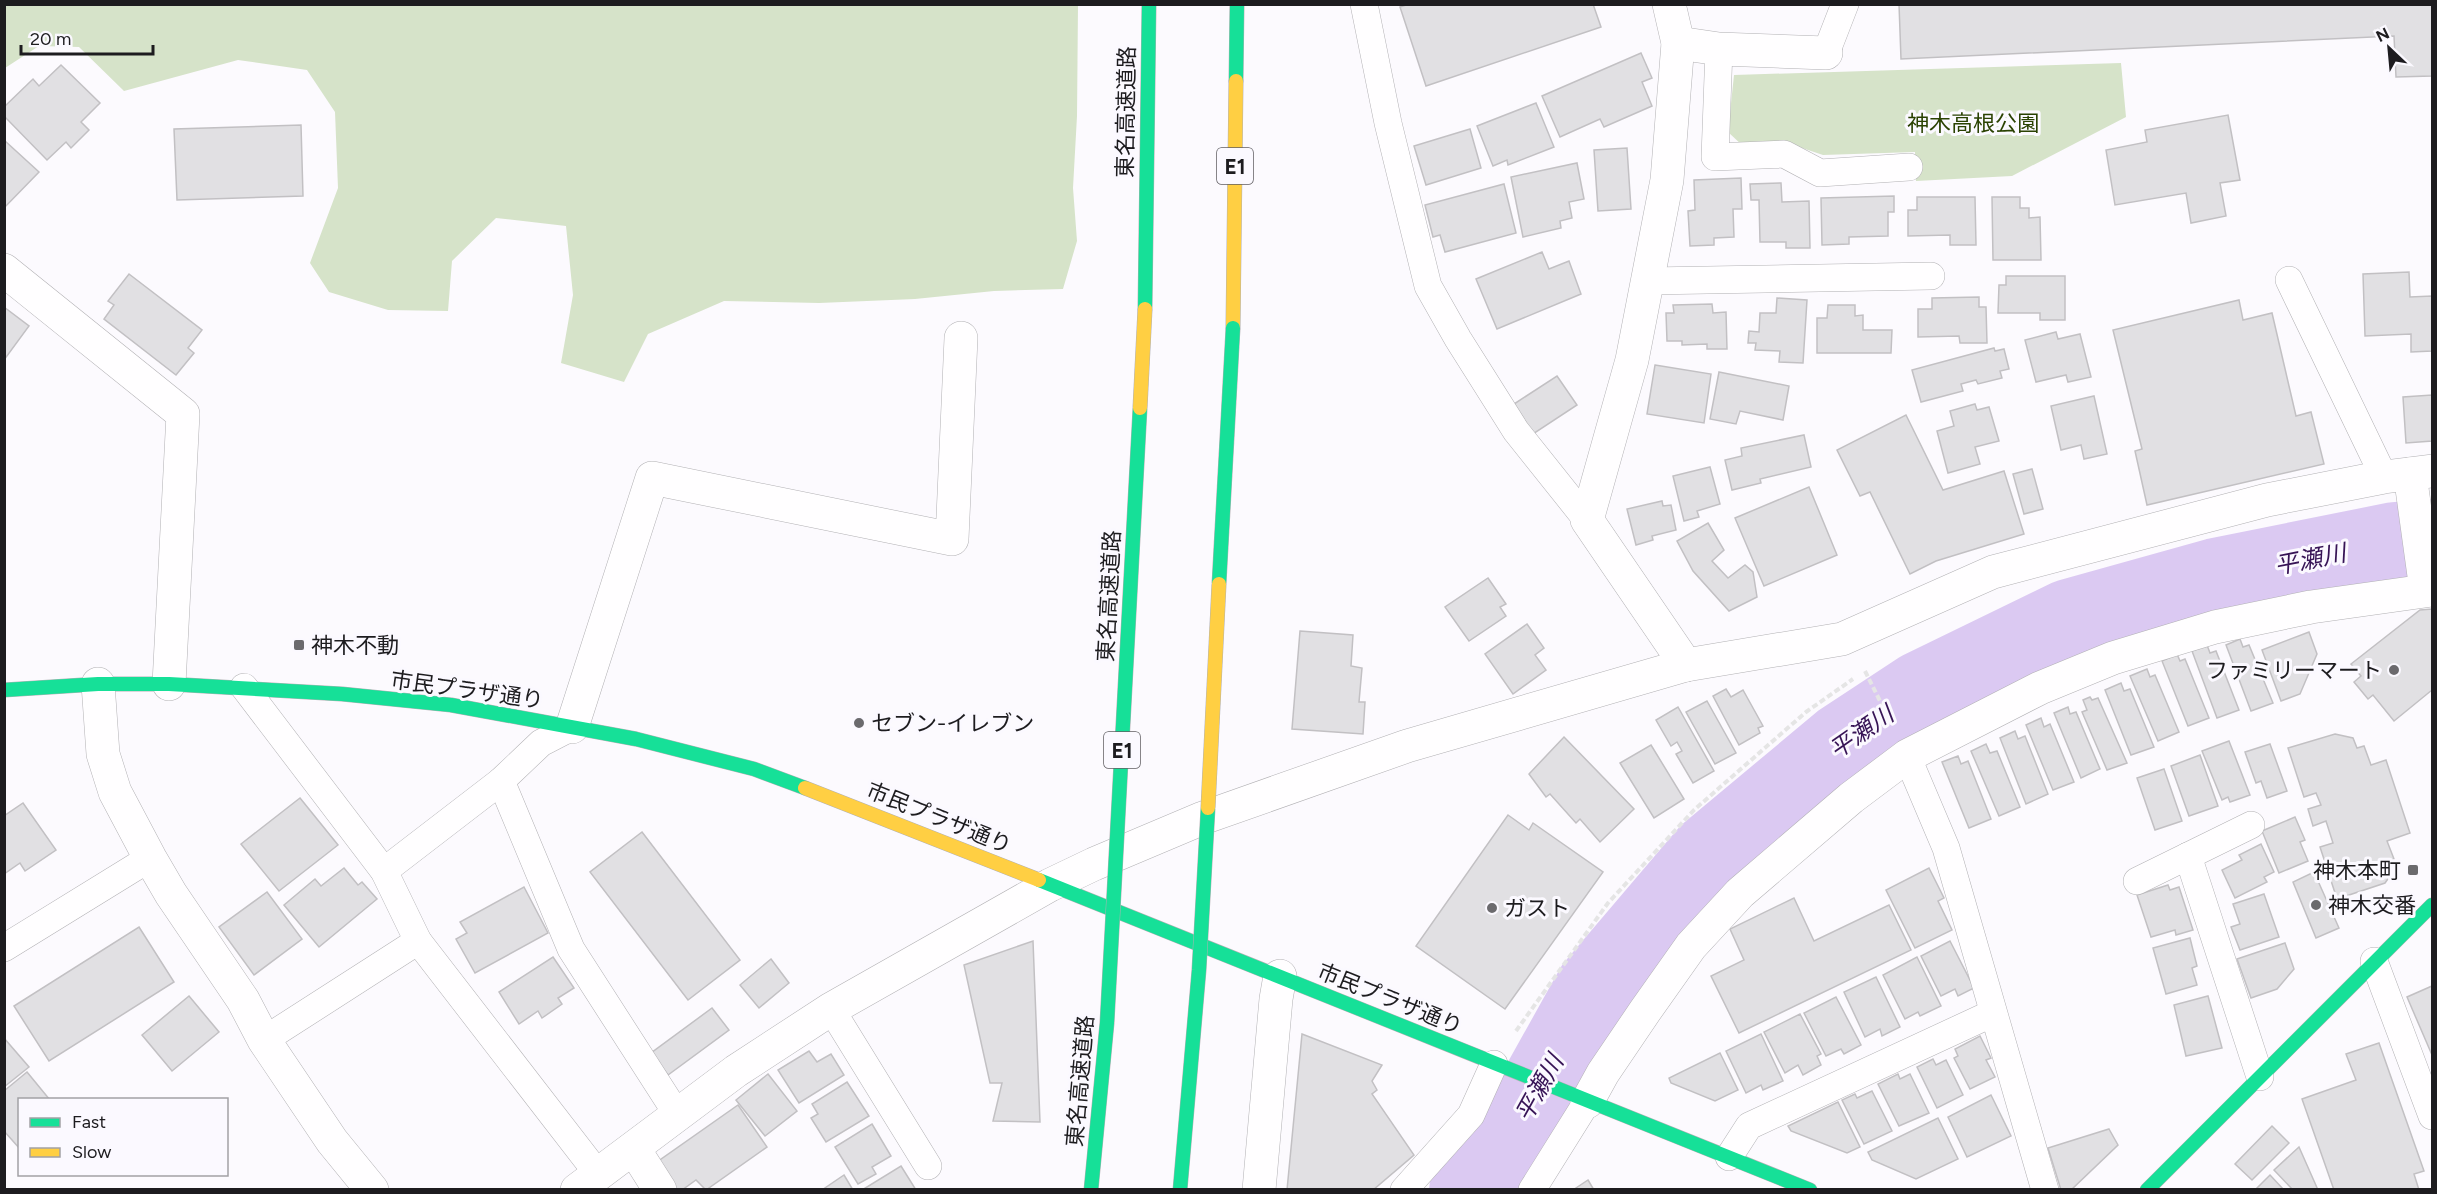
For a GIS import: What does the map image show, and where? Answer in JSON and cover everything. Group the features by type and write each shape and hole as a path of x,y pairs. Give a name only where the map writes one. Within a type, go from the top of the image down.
{"main road":[{"name":"東名高速道路","path":"1091,1190 1108,1011 1145,309 1149,4"},
{"name":"E1","path":"1180,1190 1199,970 1233,328 1237,4"},
{"name":"市民プラザ通り","path":"4,690 98,684 169,684 244,687 452,705 636,739 754,769 853,806 1280,976 1582,1100 1810,1190"},
{"path":"2147,1190 2374,961 2433,905"}],"street":[{"path":"1669,4 1678,43 1666,180 1649,280 1632,360 1587,520 1686,665"},
{"path":"1678,43 1719,49 1826,53"},
{"path":"4,270 183,414 169,684"},
{"path":"572,727 652,478 952,539 961,338"},
{"path":"588,1182 736,1071 831,1008 1050,885 1203,818 1407,746 1686,665 1842,639 1993,572 2267,500 2410,482 2428,585 2215,627 2113,658 1900,742 1851,798 1740,893 1691,946 1582,1100"},
{"path":"98,684 103,754 115,792 150,858 171,894 243,1000 264,1040 332,1141 372,1190"},
{"path":"1259,1190 1280,976"},
{"path":"634,1149 660,1190"}],"lane":[{"path":"1364,4 1388,123 1428,286 1458,339 1516,431 1587,520"},
{"path":"1826,53 1845,4"},
{"path":"1719,49 1715,157 1784,154 1820,173 1909,166"},
{"path":"1649,280 1931,276"},
{"path":"2289,280 2410,482"},
{"path":"244,687 384,872 418,941 588,1182"},
{"path":"384,872 501,781 541,742 572,727"},
{"path":"1900,742 1946,848 2044,1190"},
{"path":"501,781 571,949 677,1114"},
{"path":"2137,881 2251,825"},
{"path":"2188,856 2260,1077"},
{"path":"4,948 150,858"},
{"path":"264,1040 418,941"},
{"path":"2374,961 2433,1116"},
{"path":"831,1008 928,1166"},
{"path":"1729,1157 1749,1126 1993,1013"},
{"path":"1404,1190 1471,1115 1499,1066"},
{"path":"1532,1190 1582,1100"}],"path":[{"path":"1515,1038 1517,1027 1608,903 1694,810 1806,712 1864,670"},
{"path":"1868,681 1900,742"}],"green space":[{"path":"5,4 1078,5 1077,116 1073,188 1077,241 1063,289 994,291 915,299 819,303 724,301 648,334 624,382 561,363 573,295 566,226 496,218 452,261 448,311 388,310 329,292 310,263 338,188 335,112 307,70 238,60 124,91 79,47 39,46 5,68"},
{"name":"神木高根公園","path":"2121,63 2126,117 2012,176 1916,181 1915,152 1823,155 1784,142 1743,146 1728,132 1734,75"}],"building":[{"path":"1409,4 1593,4 1601,27 1426,86 1400,7"},
{"path":"1899,4 2432,4 2432,76 2396,77 2394,36 1901,59"},
{"path":"1641,53 1652,78 1642,82 1652,106 1604,127 1600,119 1560,137 1542,96"},
{"path":"61,65 100,103 81,122 89,130 71,148 66,142 47,160 4,116 4,107 33,79 39,86"},
{"path":"1536,103 1554,147 1508,165 1507,160 1493,166 1477,126"},
{"path":"2228,115 2240,180 2220,183 2226,216 2191,223 2186,193 2115,205 2106,150 2147,142 2145,130"},
{"path":"301,125 303,196 177,200 174,129"},
{"path":"1470,129 1481,168 1426,185 1414,146"},
{"path":"4,140 39,172 4,208"},
{"path":"1627,148 1631,209 1598,211 1594,150"},
{"path":"1577,163 1584,199 1569,202 1572,218 1560,221 1561,228 1523,237 1511,177"},
{"path":"1741,178 1742,209 1733,209 1734,237 1714,238 1714,245 1690,246 1688,211 1695,210 1694,180"},
{"path":"1781,183 1782,202 1809,201 1810,248 1786,248 1786,242 1760,242 1759,200 1751,200 1750,184"},
{"path":"1504,184 1516,233 1445,252 1440,235 1433,237 1425,205"},
{"path":"1894,196 1894,212 1888,212 1888,236 1849,237 1849,244 1822,245 1821,198"},
{"path":"1917,197 1975,197 1976,245 1950,245 1950,235 1908,236 1908,210 1917,210"},
{"path":"1992,197 2020,197 2020,208 2029,208 2029,218 2040,217 2041,260 1993,260"},
{"path":"1542,252 1549,269 1569,261 1581,294 1497,329 1476,279"},
{"path":"2409,272 2410,297 2432,296 2432,351 2411,352 2411,334 2365,336 2363,274"},
{"path":"129,274 202,330 188,348 194,353 176,375 104,319 114,305 108,301"},
{"path":"2006,276 2065,276 2065,320 2040,320 2040,313 1998,313 1999,285 2006,285"},
{"path":"1979,297 1979,307 1986,307 1987,343 1960,343 1959,336 1918,337 1918,309 1932,309 1932,298"},
{"path":"1777,298 1807,300 1803,363 1779,362 1780,351 1755,350 1756,343 1748,343 1749,331 1759,332 1760,313 1776,313"},
{"path":"2239,300 2243,320 2272,313 2296,416 2311,412 2324,464 2147,505 2135,451 2142,449 2113,330"},
{"path":"1712,304 1713,313 1726,312 1727,349 1707,349 1707,344 1682,345 1682,341 1667,341 1666,313 1674,313 1673,305"},
{"path":"1828,305 1855,305 1855,316 1863,315 1863,330 1892,330 1891,353 1817,353 1817,318 1827,318"},
{"path":"4,307 29,326 4,360"},
{"path":"2056,332 2058,339 2080,334 2091,377 2068,382 2066,375 2036,382 2025,340"},
{"path":"1994,348 1995,351 2004,349 2009,369 2000,371 2002,378 1978,384 1976,380 1961,384 1963,391 1921,402 1912,370"},
{"path":"1655,365 1711,374 1704,423 1647,414"},
{"path":"1719,372 1789,386 1783,420 1740,411 1736,424 1710,419"},
{"path":"1557,376 1577,405 1533,434 1514,404"},
{"path":"2432,395 2432,441 2406,443 2403,397"},
{"path":"2094,396 2107,454 2084,459 2081,445 2061,450 2051,406"},
{"path":"1975,404 1977,410 1989,407 1999,441 1975,447 1980,464 1948,473 1937,431 1954,426 1950,411"},
{"path":"1906,415 1943,490 2004,471 2024,534 1936,561 1910,574 1870,492 1860,496 1837,450"},
{"path":"1804,435 1811,467 1760,479 1761,483 1732,490 1725,460 1742,456 1741,448"},
{"path":"1710,467 1720,504 1697,511 1699,517 1684,521 1673,476"},
{"path":"2032,469 2043,509 2024,514 2013,474"},
{"path":"1809,487 1837,555 1764,586 1735,518"},
{"path":"1662,501 1663,506 1671,505 1676,530 1652,536 1653,540 1636,545 1627,509"},
{"path":"1708,523 1724,550 1712,561 1728,578 1745,565 1753,572 1757,597 1729,611 1693,571 1677,541"},
{"path":"1488,578 1506,604 1500,607 1506,616 1469,641 1445,607"},
{"name":"ファミリーマート","path":"2432,609 2432,690 2394,721 2373,695 2368,699 2354,682 2361,676 2351,664 2420,610"},
{"path":"1527,624 1544,648 1535,655 1546,670 1513,694 1485,654"},
{"path":"1300,631 1353,635 1351,666 1362,668 1359,702 1365,702 1363,734 1292,729"},
{"path":"2309,632 2317,654 2300,694 2281,701 2262,650"},
{"path":"2240,639 2243,647 2249,645 2273,703 2251,711 2226,645"},
{"path":"2207,645 2210,653 2216,651 2239,710 2217,718 2192,651"},
{"path":"2177,654 2180,661 2185,659 2209,718 2188,726 2162,661"},
{"path":"2147,669 2150,677 2155,675 2179,732 2158,741 2130,676"},
{"path":"2121,683 2124,691 2130,689 2154,747 2131,755 2105,690"},
{"path":"1726,689 1731,697 1743,690 1763,726 1758,728 1760,733 1739,745 1713,696"},
{"path":"2090,697 2092,700 2098,698 2127,763 2107,770 2082,712 2087,710 2083,700"},
{"path":"1707,701 1736,753 1715,764 1686,712"},
{"path":"1678,707 1714,771 1693,783 1676,754 1682,751 1677,742 1671,746 1656,720"},
{"path":"2068,707 2070,714 2076,712 2100,769 2081,778 2054,713"},
{"path":"2041,718 2044,727 2050,724 2074,782 2053,790 2026,725"},
{"path":"2015,731 2018,739 2025,736 2048,794 2026,804 2000,738"},
{"path":"2335,734 2353,738 2357,748 2364,746 2371,765 2386,760 2410,833 2387,841 2394,859 2388,861 2392,873 2385,883 2337,899 2320,847 2333,843 2326,821 2313,826 2308,809 2321,805 2316,793 2304,797 2288,748"},
{"path":"1564,737 1634,809 1600,842 1580,819 1576,823 1550,794 1546,797 1529,774"},
{"path":"2229,741 2250,795 2230,802 2228,797 2222,800 2202,751"},
{"path":"1986,744 1990,753 1997,751 2020,807 1999,816 1971,751"},
{"path":"2270,744 2287,791 2267,798 2261,781 2256,783 2245,752"},
{"path":"1651,745 1684,799 1654,818 1620,763"},
{"path":"2200,755 2218,806 2189,816 2171,766"},
{"path":"1958,756 1961,764 1968,761 1991,819 1969,828 1942,762"},
{"path":"2164,769 2182,821 2155,830 2137,778"},
{"path":"300,798 338,845 279,891 241,844"},
{"path":"23,803 56,850 25,871 20,863 4,874 4,816"},
{"path":"1508,815 1529,830 1533,823 1603,872 1505,1009 1416,946"},
{"path":"2295,817 2305,840 2300,842 2308,861 2279,873 2262,831"},
{"path":"642,832 740,960 688,1000 590,872"},
{"path":"2261,844 2274,872 2264,877 2267,882 2235,898 2222,870 2242,860 2239,855"},
{"path":"344,868 358,885 362,882 377,899 319,947 284,905 315,879 321,886"},
{"path":"1929,868 1944,898 1938,901 1952,930 1915,948 1886,890"},
{"name":"神木交番","path":"2314,872 2339,928 2316,938 2293,882"},
{"path":"2168,885 2170,890 2179,887 2193,930 2176,935 2175,930 2151,937 2137,895"},
{"path":"524,887 548,933 475,973 456,939 467,933 460,922"},
{"path":"267,892 302,939 254,975 219,927"},
{"path":"2264,894 2279,937 2240,950 2231,927 2240,924 2233,904"},
{"path":"1794,898 1814,941 1889,905 1911,950 1739,1033 1711,976 1744,960 1730,929"},
{"path":"139,927 174,982 49,1061 14,1006"},
{"path":"2190,938 2197,966 2192,968 2197,985 2166,994 2153,948"},
{"path":"1033,941 1040,1122 993,1121 1002,1083 990,1083 964,965"},
{"path":"1950,941 1974,988 1958,996 1955,989 1941,996 1921,956"},
{"path":"2285,943 2294,969 2277,989 2251,998 2237,959"},
{"path":"553,957 574,988 558,998 562,1004 542,1018 538,1011 519,1024 499,992"},
{"path":"1917,957 1941,1006 1920,1016 1918,1012 1905,1019 1883,975"},
{"path":"771,959 789,983 759,1008 740,985"},
{"path":"1876,977 1900,1027 1882,1036 1880,1029 1865,1037 1844,992"},
{"path":"2432,986 2432,1055 2407,997"},
{"path":"189,996 219,1032 172,1071 142,1035"},
{"path":"2208,996 2222,1048 2186,1056 2174,1005"},
{"path":"1836,997 1861,1045 1844,1054 1841,1049 1826,1056 1804,1013"},
{"path":"712,1008 729,1030 668,1075 651,1053"},
{"path":"1800,1014 1821,1054 1817,1056 1821,1065 1803,1075 1798,1065 1785,1073 1764,1032"},
{"path":"1302,1034 1382,1065 1372,1081 1377,1090 1372,1094 1414,1155 1373,1190 1287,1190"},
{"path":"1761,1034 1783,1081 1763,1090 1761,1085 1746,1093 1726,1051"},
{"path":"1980,1036 1991,1058 1986,1060 1995,1077 1970,1089 1954,1058 1958,1056 1955,1049"},
{"path":"4,1038 29,1067 4,1087"},
{"path":"2379,1043 2424,1171 2414,1174 2419,1190 2334,1190 2302,1099 2356,1080 2346,1054"},
{"path":"809,1051 817,1062 831,1054 844,1075 799,1103 778,1070"},
{"path":"1720,1053 1738,1090 1715,1101 1671,1083 1669,1078"},
{"path":"1933,1059 1936,1065 1946,1060 1963,1095 1937,1108 1917,1067"},
{"path":"27,1072 48,1098 18,1098 18,1147 4,1131 4,1091"},
{"path":"768,1074 797,1111 765,1136 736,1100"},
{"path":"1898,1074 1900,1079 1910,1074 1929,1113 1899,1126 1878,1084"},
{"path":"847,1082 869,1116 826,1142 811,1118 818,1114 812,1104"},
{"path":"1872,1091 1892,1131 1864,1144 1842,1100 1855,1094 1857,1098"},
{"path":"1991,1095 2011,1136 1967,1157 1948,1117"},
{"path":"1838,1102 1860,1147 1847,1153 1791,1131 1788,1126"},
{"path":"738,1105 767,1147 706,1190 696,1180 682,1190 676,1190 657,1162"},
{"path":"1938,1118 1958,1159 1916,1179 1872,1160 1868,1152"},
{"path":"872,1124 891,1156 872,1167 876,1174 858,1184 835,1147"},
{"path":"2272,1126 2289,1143 2252,1180 2235,1164"},
{"path":"2109,1129 2118,1145 2071,1190 2061,1190 2048,1148"},
{"path":"2299,1147 2318,1190 2293,1190 2274,1170"},
{"path":"901,1166 916,1190 862,1190"},
{"path":"844,1175 853,1190 822,1190"},
{"path":"2270,1175 2284,1190 2255,1190"},
{"path":"1588,1180 1594,1190 1573,1190"}],"waterway":[{"name":"平瀬川","path":"1469,1190 1498,1162 1595,988 1709,854 1842,743 1921,691 2069,619 2216,578 2395,542 2432,539"}],"traffic: fast":[{"path":"1145,309 1149,4"},
{"path":"1236,81 1237,4"},
{"path":"1219,584 1233,328"},
{"path":"1091,1190 1107,1023 1140,408"},
{"path":"4,690 98,684 169,684 342,694 451,705 636,739 754,769 805,788"},
{"path":"1180,1190 1199,970 1208,808"},
{"path":"1039,880 1810,1190"},
{"path":"2147,1190 2432,905"}],"traffic: slow":[{"path":"1233,328 1236,81"},
{"path":"1140,408 1145,309"},
{"path":"1208,808 1219,584"},
{"path":"805,788 1039,880"}],"place":[{"name":"神木不動","path":"299,645"},
{"name":"ファミリーマート","path":"2394,670"},
{"name":"セブン-イレブン","path":"859,723"},
{"name":"神木本町","path":"2413,870"},
{"name":"神木交番","path":"2316,905"},
{"name":"ガスト","path":"1492,908"}]}
